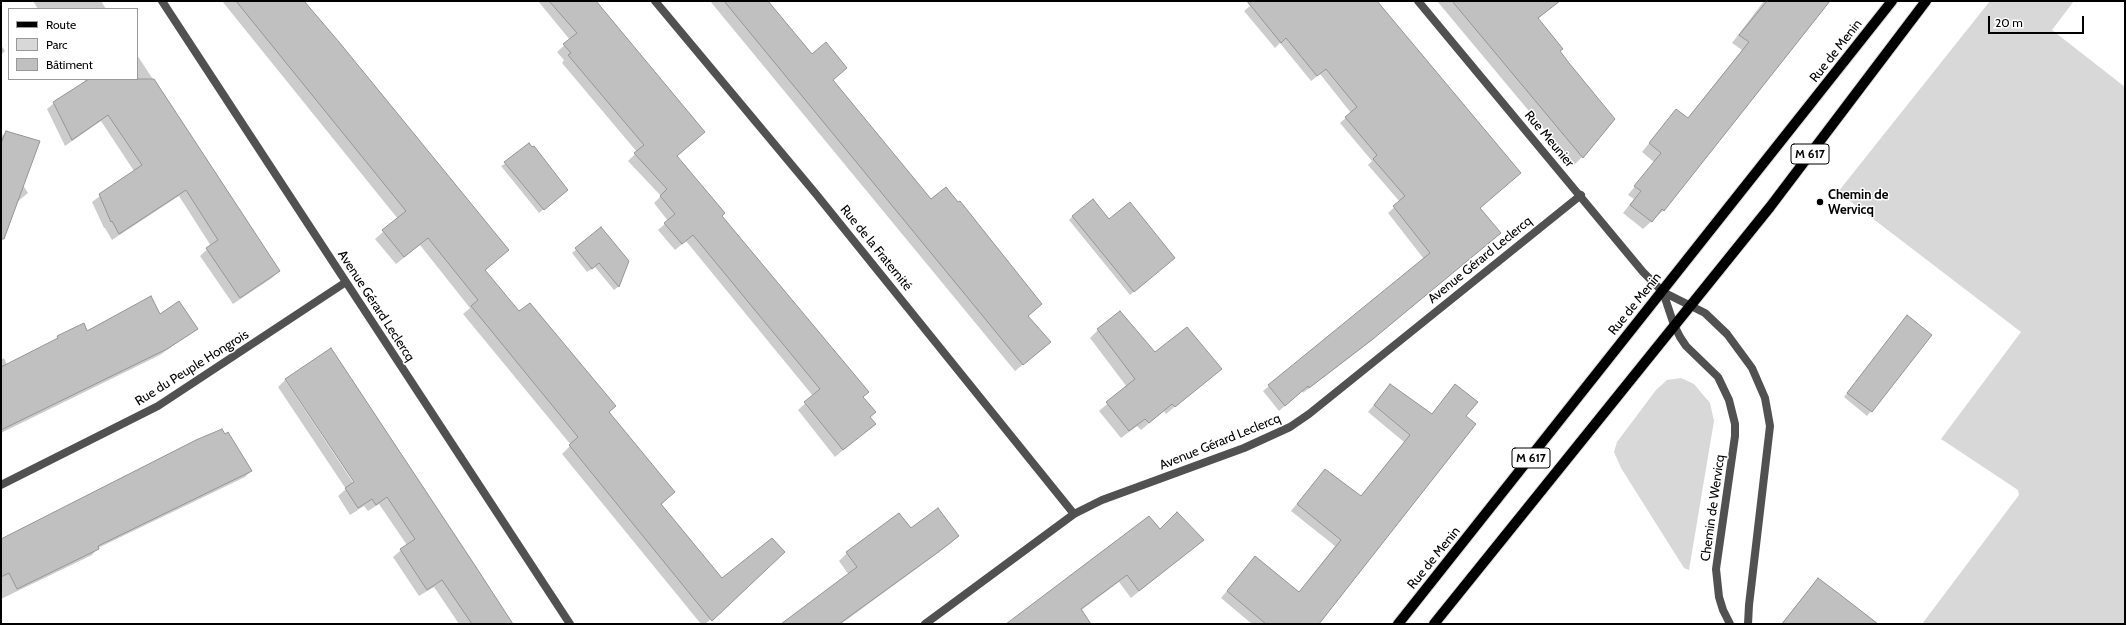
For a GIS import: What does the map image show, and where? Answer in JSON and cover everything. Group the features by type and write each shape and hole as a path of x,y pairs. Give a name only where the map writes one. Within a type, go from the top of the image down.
{"main road":[{"name":"Rue de Menin","path":"1398,624 1663,292 1892,1"},
{"name":"M 617","path":"1434,624 1770,207 1926,1"}],"street":[{"name":"Avenue Gérard Leclercq","path":"162,1 570,624"},
{"name":"Rue de la Fraternité","path":"655,1 816,194 1074,514"},
{"name":"Rue Meunier","path":"1418,1 1581,195 1643,272 1663,292"},
{"name":"Avenue Gérard Leclercq","path":"925,624 1074,514 1102,500 1257,443 1290,428 1581,195"},
{"name":"Rue du Peuple Hongrois","path":"1,485 158,406 346,282"},
{"path":"1663,292 1691,305 1716,323 1740,349 1759,383 1768,412 1769,440 1748,605 1748,624"},
{"name":"Chemin de Wervicq","path":"1663,292 1674,325 1686,346 1718,377 1729,400 1735,424 1735,436 1716,569 1719,597 1723,610 1730,624"}],"green space":[{"path":"1990,1 2074,1 2052,30 2125,87 2125,624 1922,624 2019,495 2018,490 1941,439 2021,332 1838,192"},
{"path":"1681,378 1694,384 1710,403 1714,421 1689,570 1684,568 1621,468 1614,452 1617,442 1656,390 1667,380"}],"building":[{"path":"236,1 304,1 339,42 509,250 485,270 519,311 530,303 616,406 609,412 675,492 661,504 722,578 772,538 785,552 712,621 569,445 578,437 471,306 478,300 428,238 404,257 382,230 406,211"},
{"path":"549,1 596,1 705,132 677,156 725,213 722,216 869,392 863,397 876,412 870,417 876,424 843,450 804,402 820,389 693,235 682,244 664,223 675,214 660,196 667,189 634,153 644,145 568,55 571,53 563,44 577,33"},
{"path":"724,1 768,1 812,54 826,42 847,68 833,80 931,199 946,187 958,202 960,201 1042,304 1028,316 1051,342 1023,365"},
{"path":"1247,1 1377,1 1521,173 1480,208 1501,233 1373,339 1309,388 1308,386 1285,406 1268,385 1430,253 1393,206 1405,196 1373,159 1377,155 1345,117 1357,107 1326,69 1317,76 1286,38 1281,43"},
{"path":"1452,1 1560,1 1538,18 1563,49 1560,51 1569,63 1615,119 1583,158"},
{"path":"1767,1 1830,1 1664,211 1662,209 1652,222 1630,205 1641,191 1634,186 1661,153 1649,143 1676,109 1688,118 1749,42 1739,35"},
{"path":"154,79 280,271 240,298 206,248 218,240 186,190 119,234 112,221 111,222 99,194 142,165 108,115 72,140 53,102 87,80"},
{"path":"6,131 40,141 4,239 1,239 1,143"},
{"path":"529,143 532,147 534,146 568,190 544,210 504,162"},
{"path":"1093,199 1109,219 1130,202 1175,258 1134,292 1072,216"},
{"path":"601,227 629,261 619,287 599,263 592,269 575,248"},
{"path":"151,296 160,314 179,301 198,329 167,349 1,430 1,367 84,323 87,331"},
{"path":"1120,311 1155,352 1187,327 1222,369 1175,407 1172,404 1149,423 1145,419 1129,431 1106,402 1135,379 1097,329"},
{"path":"1907,315 1932,335 1872,412 1847,393"},
{"path":"331,348 513,624 472,624 442,580 427,590 400,549 415,539 387,497 376,505 372,499 358,508 345,488 354,482 285,379"},
{"path":"1390,384 1432,414 1455,384 1478,402 1466,416 1476,424 1319,624 1266,624 1227,591 1255,556 1299,592 1341,540 1297,504 1325,469 1361,496 1410,435 1374,405"},
{"path":"222,429 225,434 228,432 252,471 98,546 99,549 17,589 9,573 1,577 1,539 196,440"},
{"path":"938,508 959,536 937,553 839,624 781,624 857,567 846,552 899,513 911,528"},
{"path":"1177,512 1204,540 1139,591 1127,575 1081,609 1091,624 1006,624 1149,516 1160,529"},
{"path":"1818,578 1838,593 1878,624 1782,624"}],"place":[{"name":"Chemin de Wervicq","path":"1820,202"}]}
